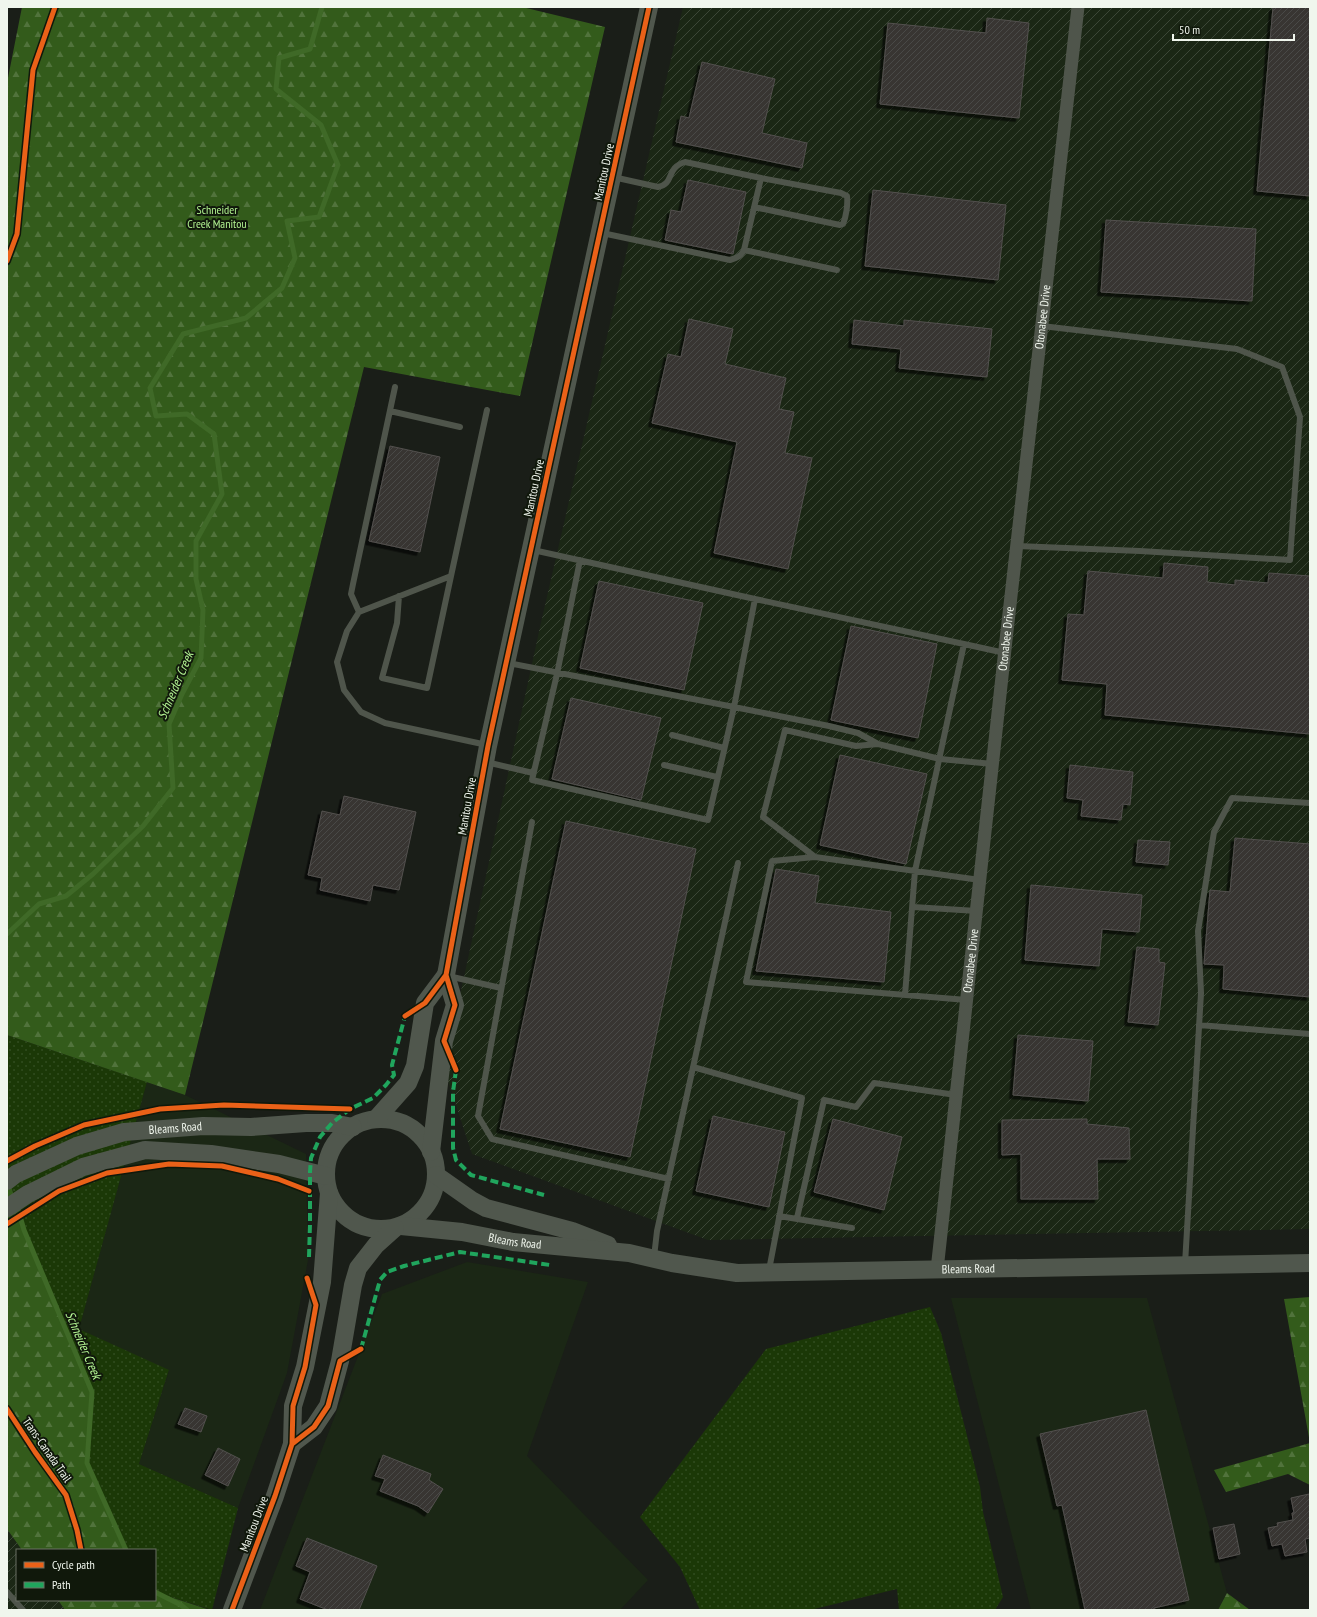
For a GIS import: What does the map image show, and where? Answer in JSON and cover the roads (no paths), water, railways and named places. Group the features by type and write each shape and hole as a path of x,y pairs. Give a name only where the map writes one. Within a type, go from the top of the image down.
{"main road":[{"name":"Manitou Drive","path":"376,1120 408,1083 415,1066 425,1003 446,975 486,754 601,233 649,7"},
{"name":"Manitou Drive","path":"431,1152 444,1042 455,1005 446,975"},
{"path":"292,1444 314,1427 328,1406 340,1361 353,1285 358,1268 376,1245 398,1227 419,1214 426,1206 435,1186 436,1167 431,1152 420,1136 404,1124 390,1120 376,1120 360,1123 345,1133 333,1148 328,1162 327,1184 339,1210 355,1223 375,1229 398,1227"},
{"name":"Bleams Road","path":"7,1181 16,1174 77,1146 124,1132 203,1126 251,1127 332,1123 353,1127"},
{"name":"Bleams Road","path":"7,1208 28,1194 83,1167 145,1150 226,1156 279,1164 327,1184"},
{"name":"Bleams Road","path":"436,1175 473,1201 486,1208 572,1231 629,1253 653,1259 737,1273 1310,1263"},
{"name":"Manitou Drive","path":"235,1602 275,1496 292,1444 293,1406 305,1367 322,1282 327,1184"},
{"name":"Bleams Road","path":"398,1227 462,1232 513,1242 629,1253"}],"street":[{"name":"Otonabee Drive","path":"937,1270 1078,7"}],"lane":[{"path":"613,177 658,187 663,186 669,181 673,169 678,164 685,162 842,193 847,196 845,220 843,224 840,225 754,207"},
{"path":"601,233 730,260 741,256 744,250 761,178"},
{"path":"744,250 837,270"},
{"path":"1017,546 1140,551 1290,560 1300,417 1282,367 1237,349 1042,326"},
{"path":"359,612 351,594 352,584 395,387"},
{"path":"399,596 397,623 382,678 428,688 487,410"},
{"path":"390,411 460,426"},
{"path":"531,549 1005,653"},
{"path":"580,560 557,674 532,780 708,820 734,707 755,599"},
{"path":"451,576 359,612 347,631 337,662 344,690 361,712 385,723 486,754 533,773"},
{"path":"905,995 916,871 964,644"},
{"path":"506,663 829,726 858,734 878,744 940,759 993,764"},
{"path":"815,857 763,817 785,730 856,746 878,744"},
{"path":"672,735 724,748"},
{"path":"664,765 717,777"},
{"path":"1184,1265 1201,992 1198,931 1214,832 1232,798 1310,803"},
{"path":"532,822 478,1116 492,1139 669,1179"},
{"path":"967,1000 746,982 772,861 815,857 980,880"},
{"path":"653,1259 657,1231 738,863"},
{"path":"913,907 977,911"},
{"path":"446,975 501,988"},
{"path":"1199,1025 1310,1034"},
{"path":"693,1067 802,1098 768,1272"},
{"path":"797,1218 824,1100 856,1107 874,1083 956,1095"},
{"path":"779,1216 852,1228"},
{"path":"7,1592 23,1610"}],"waterway":[{"name":"Schneider Creek","path":"7,934 39,904 66,896 93,874 143,826 173,788 169,724 182,694 201,658 203,610 196,579 196,541 222,494 214,434 187,414 156,416 150,388 183,334 246,318 282,288 295,258 287,221 319,217 338,165 321,125 276,89 279,58 310,49 322,7"},
{"name":"Schneider Creek","path":"17,1206 24,1230 92,1392 87,1463 126,1549"},
{"name":"Schneider Creek","path":"156,1592 181,1605 187,1610"}],"park label":[{"name":"Schneider Creek Manitou","path":"217,217"}]}
